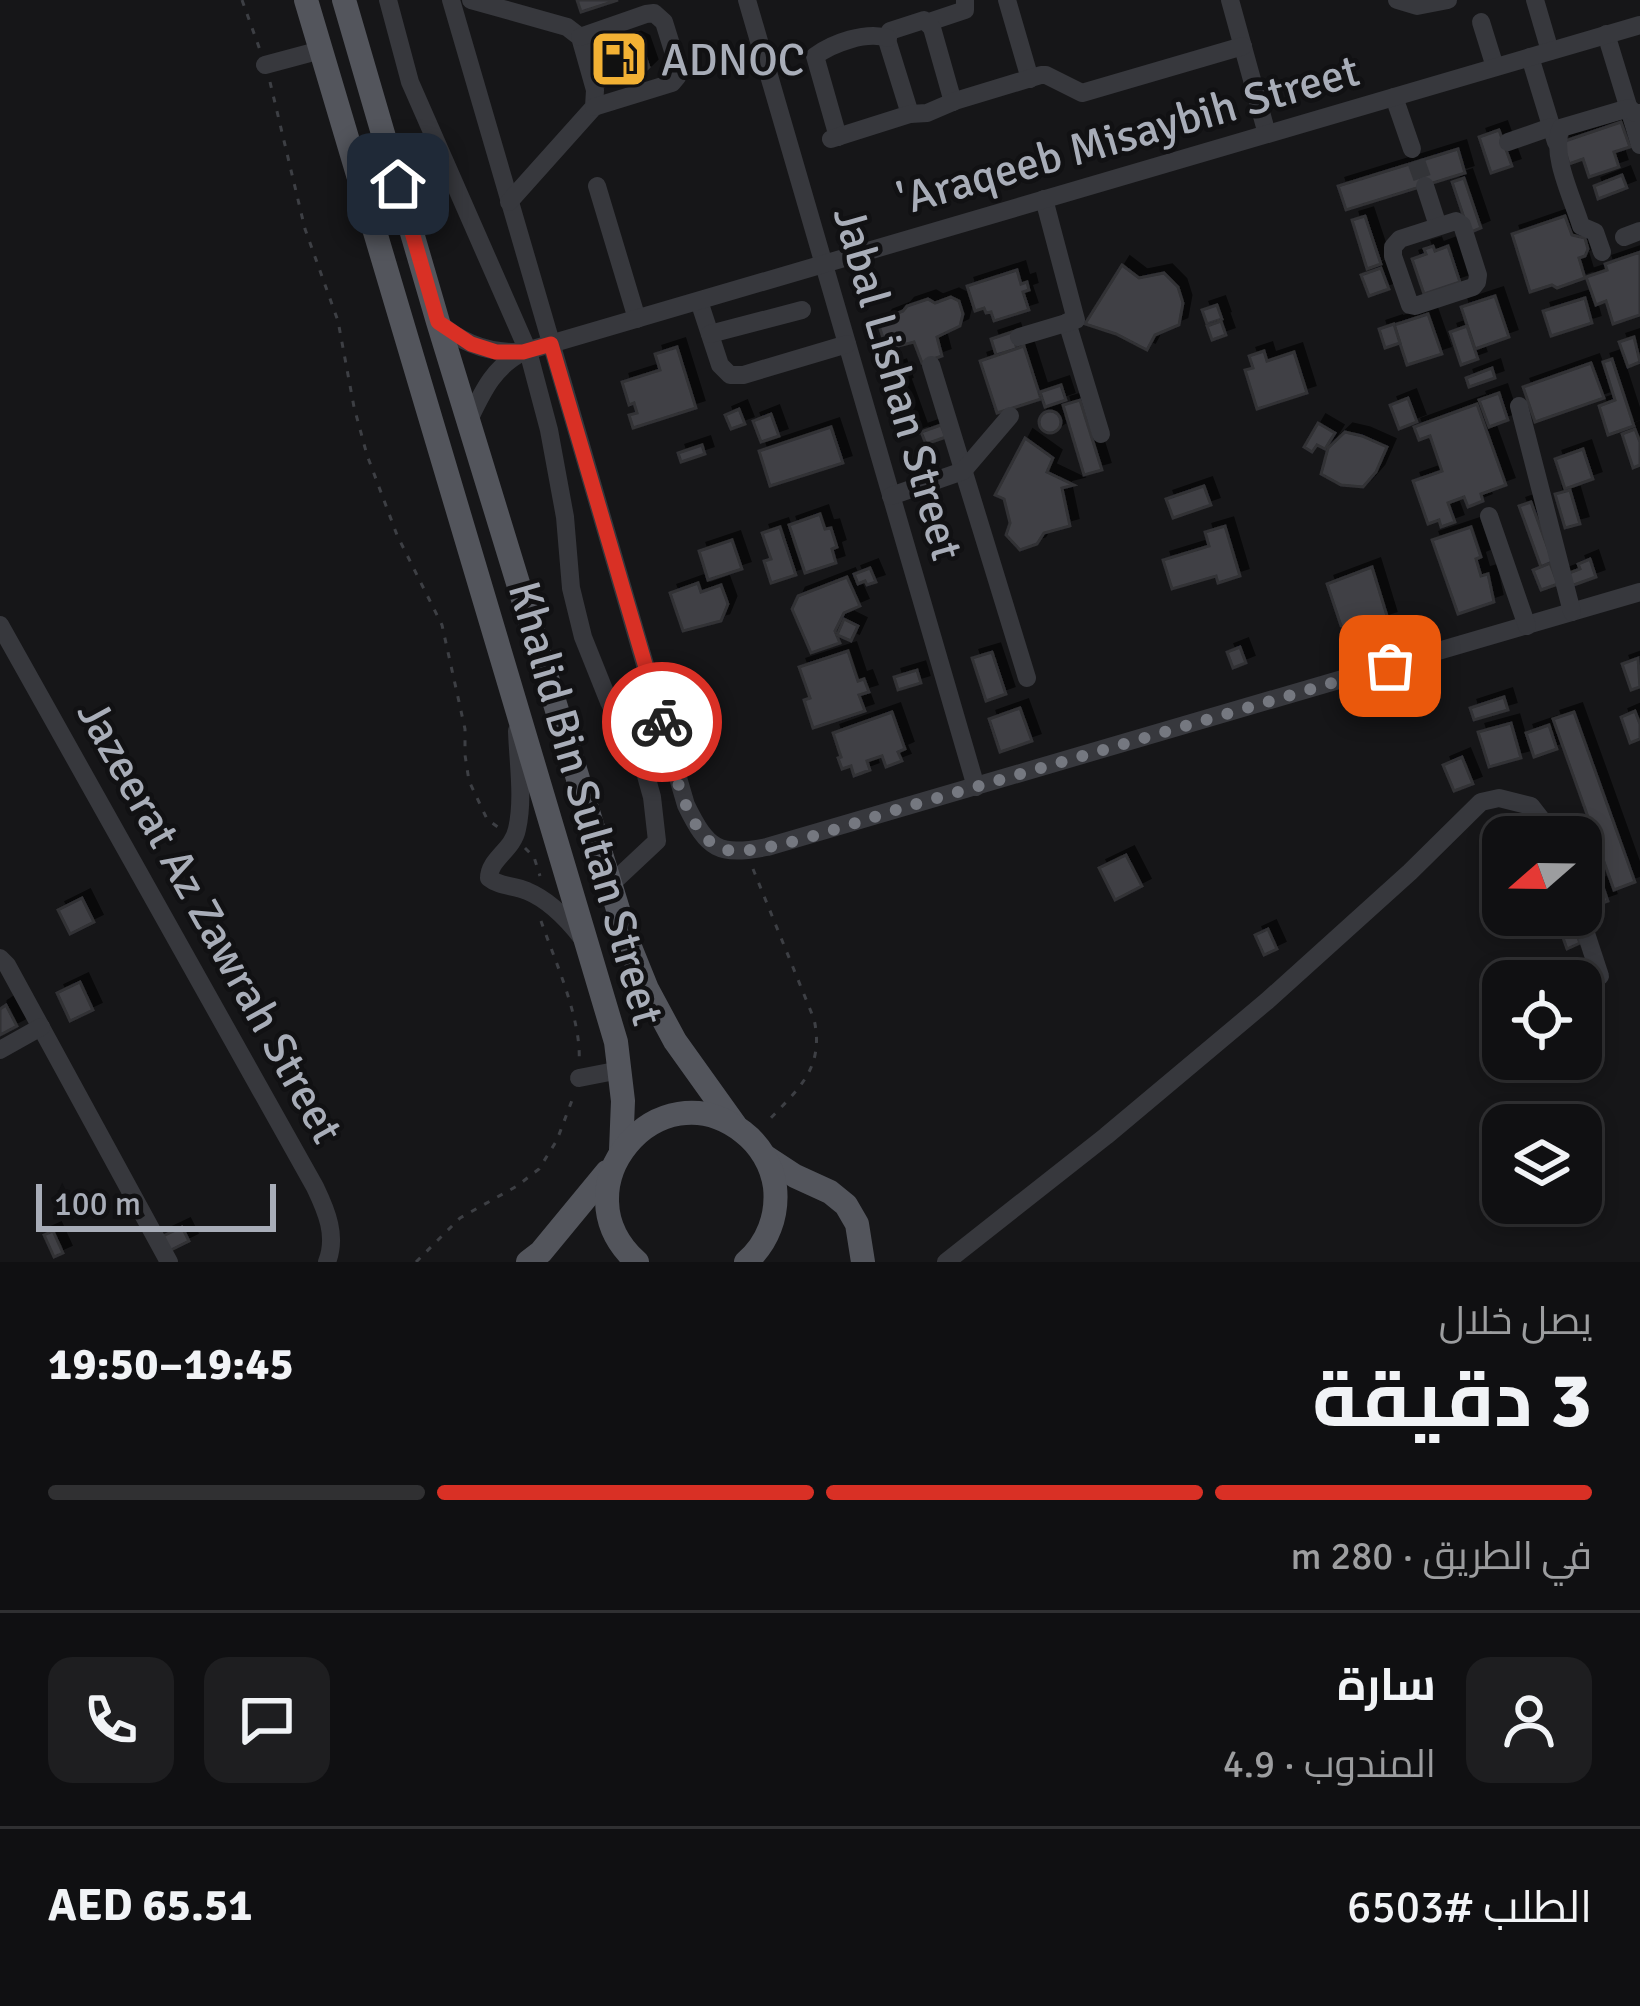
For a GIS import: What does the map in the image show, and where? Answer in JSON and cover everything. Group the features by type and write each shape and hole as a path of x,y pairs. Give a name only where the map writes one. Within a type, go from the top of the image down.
{"main road":[{"name":"Khalid Bin Sultan Street","path":"306,0 616,1042 623,1101 617,1158 607,1188 608,1211 614,1233 637,1262"},
{"name":"Khalid Bin Sultan Street","path":"344,0 609,886 647,989 675,1041 751,1140"},
{"path":"528,1262 638,1131 660,1118 686,1113 711,1115 795,1176 846,1205 857,1224 863,1262"},
{"path":"751,1140 773,1176 776,1197 774,1218 752,1260"}],"street":[{"path":"388,0 410,82 526,351 549,430 565,518 571,588 583,637 652,797 657,841 609,886"},
{"path":"451,0 686,805 698,830 726,851 767,847 1640,592"},
{"path":"471,0 567,26 580,37 595,90 594,107"},
{"name":"Jabal Lishan Street","path":"747,0 976,787"},
{"path":"910,113 888,38 890,31 965,10 965,0"},
{"path":"1007,0 1030,79"},
{"path":"1230,0 1268,134"},
{"path":"1397,0 1417,6 1448,0"},
{"path":"1535,0 1550,51"},
{"path":"509,202 594,107 672,83 677,77 664,22 655,14 580,37"},
{"path":"929,22 953,102"},
{"path":"1481,22 1495,67"},
{"name":"'Araqeeb Misaybih Street","path":"438,322 471,344 496,352 526,351 1640,25"},
{"path":"1606,34 1635,110 1640,145"},
{"path":"888,38 867,35 815,56 834,138 1046,74 1082,92 1243,46"},
{"path":"265,65 321,50"},
{"path":"1530,57 1582,226 1595,232 1602,252"},
{"path":"1394,97 1415,157"},
{"path":"1508,142 1554,135 1568,124 1635,110"},
{"path":"598,186 638,319"},
{"path":"1425,186 1438,226"},
{"path":"1019,337 1076,320 1044,200"},
{"path":"1456,221 1462,225 1477,282 1413,306 1408,303 1393,247 1400,239 1438,226 1456,221"},
{"path":"699,301 722,369 734,376 847,344"},
{"path":"710,334 802,310"},
{"path":"1067,322 1101,434"},
{"path":"468,422 492,375 526,351"},
{"path":"931,365 1027,678"},
{"path":"1519,406 1572,612"},
{"path":"891,496 963,470 1010,416"},
{"path":"1489,516 1527,626"},
{"name":"Jazeerat Az Zawrah Street","path":"0,625 315,1187 332,1236 327,1262"},
{"path":"516,708 519,810 514,839 490,866 489,878 541,898 586,945"},
{"path":"946,1262 1267,1001 1481,802 1499,798 1531,806 1539,816"},
{"path":"0,958 169,1262"},
{"path":"0,1050 41,1027"},
{"path":"578,1078 620,1070"}],"path":[{"path":"242,0 276,98 304,229 338,321 368,455 397,535 442,625 465,729 469,781 487,819 534,857 541,880 540,917 580,1052 578,1078 564,1124 539,1169 460,1218 416,1262"},
{"path":"745,851 818,1036 811,1070 751,1140"}],"building":[{"path":"577,0 618,0 581,12"},
{"name":"ADNOC","path":"633,40 641,44 649,67 601,87 590,54"},
{"path":"1621,122 1630,147 1614,152 1619,167 1589,177 1583,159 1569,164 1562,142"},
{"path":"1499,130 1512,166 1491,173 1479,137"},
{"path":"1458,149 1465,173 1346,210 1338,186"},
{"path":"1622,175 1627,188 1598,199 1594,186"},
{"path":"1464,178 1481,228 1469,233 1452,182"},
{"path":"1365,216 1381,264 1367,269 1352,220"},
{"path":"1565,216 1572,235 1585,238 1588,249 1579,258 1585,278 1530,292 1512,234"},
{"path":"1433,246 1435,251 1448,246 1460,282 1424,294 1412,259"},
{"path":"1640,252 1640,315 1613,324 1606,301 1596,305 1586,277 1607,270 1605,264"},
{"path":"1122,265 1139,278 1164,273 1178,287 1183,303 1179,325 1155,335 1147,350 1085,324"},
{"path":"1381,268 1389,289 1369,296 1361,275"},
{"path":"1017,270 1021,284 1027,282 1029,290 1023,292 1029,310 994,321 984,308 975,311 967,286"},
{"path":"1495,296 1509,337 1475,349 1461,307"},
{"path":"951,297 959,301 963,314 960,326 937,337 942,356 922,363 914,342 895,347 884,341 879,326 885,318 928,299 935,303"},
{"path":"1585,298 1592,323 1551,336 1543,311"},
{"path":"1217,305 1222,319 1207,324 1202,310"},
{"path":"1428,314 1442,354 1407,365 1394,325"},
{"path":"1221,321 1226,335 1212,340 1207,326"},
{"path":"1394,324 1400,343 1385,348 1379,329"},
{"path":"1467,326 1478,359 1461,365 1450,332"},
{"path":"1012,332 1017,349 996,355 991,339"},
{"path":"1634,337 1640,362 1628,367 1619,342"},
{"path":"1024,346 1041,399 997,413 980,361"},
{"path":"677,347 696,408 633,428 629,415 637,413 634,403 629,405 622,382 660,370 655,354"},
{"path":"1264,351 1267,361 1294,352 1307,393 1257,409 1245,370 1253,368 1249,356"},
{"path":"1612,359 1634,426 1608,435 1599,406 1615,400 1603,362"},
{"path":"1591,363 1604,398 1535,422 1523,387"},
{"path":"898,368 904,385 892,390 885,372"},
{"path":"1492,368 1495,378 1469,387 1466,378"},
{"path":"1061,385 1066,400 1045,407 1040,392"},
{"path":"902,386 919,433 911,436 893,389"},
{"path":"1499,393 1508,420 1489,427 1479,400"},
{"path":"1408,398 1417,422 1399,429 1390,405"},
{"path":"1080,400 1102,470 1084,475 1063,405"},
{"path":"1477,404 1506,485 1481,494 1483,501 1468,507 1464,497 1448,503 1455,522 1441,527 1439,520 1428,524 1413,481 1442,471 1430,436 1419,440 1414,427"},
{"path":"739,409 745,424 731,429 725,415"},
{"path":"1050,411 1061,422 1050,433 1039,422"},
{"path":"771,414 779,436 761,442 753,421"},
{"path":"1318,423 1335,433 1325,449 1317,445 1312,452 1304,447"},
{"path":"941,425 946,437 926,444 921,432"},
{"path":"831,427 843,463 770,486 759,451"},
{"path":"1635,429 1640,465 1633,468 1622,434"},
{"path":"1345,432 1387,447 1363,487 1341,485 1321,474 1328,448"},
{"path":"1025,438 1053,458 1047,472 1074,485 1062,488 1070,526 1044,533 1037,544 1020,550 1006,535 1010,523 1004,499 995,495"},
{"path":"702,445 705,454 681,462 678,453"},
{"path":"1583,449 1593,479 1565,489 1555,459"},
{"path":"1204,486 1211,505 1173,518 1166,499"},
{"path":"1570,490 1580,524 1565,528 1555,494"},
{"path":"1531,502 1553,562 1541,567 1519,506"},
{"path":"820,514 825,529 831,528 836,563 805,573 789,525"},
{"path":"1225,526 1240,576 1218,583 1216,576 1172,589 1163,560 1209,546 1205,532"},
{"path":"780,527 796,575 771,583 764,561 771,559 762,533"},
{"path":"1471,527 1481,557 1476,559 1481,576 1488,574 1494,602 1458,614 1432,540"},
{"path":"732,540 742,569 708,580 699,551"},
{"path":"1590,559 1596,577 1560,590 1556,578 1580,569 1578,564"},
{"path":"1550,563 1558,584 1541,590 1533,570"},
{"path":"1372,567 1388,619 1358,629 1341,626 1327,584"},
{"path":"870,568 876,582 858,584 854,574"},
{"path":"847,577 860,606 844,613 835,631 840,643 811,653 792,609 798,596"},
{"path":"698,583 701,592 721,585 728,604 721,621 683,631 670,593"},
{"path":"844,619 858,626 851,641 837,635"},
{"path":"1240,647 1246,663 1233,668 1227,652"},
{"path":"848,651 858,681 864,679 869,692 859,695 865,711 813,728 804,700 810,698 799,667"},
{"path":"992,652 1006,694 986,701 972,658"},
{"path":"1638,658 1640,687 1631,690 1622,664"},
{"path":"917,670 921,683 898,690 894,677"},
{"path":"1504,697 1508,710 1474,720 1470,708"},
{"path":"1020,708 1032,741 1000,752 989,719"},
{"path":"1635,711 1640,739 1630,743 1621,717"},
{"path":"892,712 905,749 898,752 902,761 886,767 882,756 867,761 870,770 854,776 851,766 842,769 833,733"},
{"path":"1574,712 1635,882 1614,890 1602,856 1602,816 1588,816 1553,719"},
{"path":"1511,723 1521,758 1489,767 1478,732"},
{"path":"1549,725 1557,749 1534,757 1526,733"},
{"path":"1462,757 1473,784 1454,791 1443,765"},
{"path":"1126,855 1142,886 1115,900 1099,868"},
{"path":"82,898 94,922 70,934 58,910"},
{"path":"1268,929 1277,949 1264,955 1255,935"},
{"path":"1562,936 1577,936 1580,943 1567,949"},
{"path":"80,982 93,1010 70,1021 57,993"},
{"path":"6,1005 17,1026 0,1035 0,1009"},
{"path":"182,1227 189,1241 169,1251 163,1236"},
{"path":"53,1231 63,1253 54,1257 44,1235"}],"tunnel":[{"path":"1416,161 1425,186"}],"way so far":[{"path":"662,722 698,830 726,851 745,851 1390,666"}],"place":[{"name":"ADNOC","path":"619,59"}],"route":[{"path":"398,184 438,322 471,344 496,352 523,352 551,344 662,722"}]}
